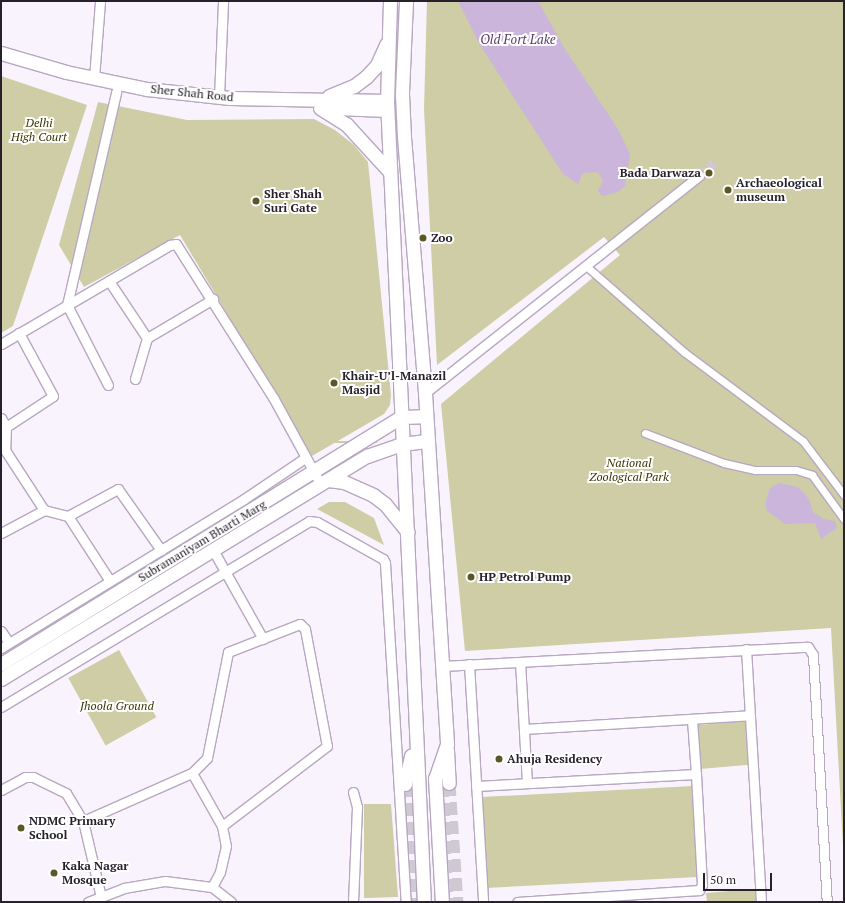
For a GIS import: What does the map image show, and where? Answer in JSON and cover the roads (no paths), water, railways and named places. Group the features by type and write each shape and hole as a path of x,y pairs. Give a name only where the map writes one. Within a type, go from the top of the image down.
{"main road":[{"path":"390,1 387,106 402,444 408,532 415,742 424,902"},
{"path":"406,1 402,94 404,137 425,393 426,440 449,783"},
{"path":"309,99 340,93 366,77 376,65 390,37"},
{"name":"Sher Shah Road","path":"1,53 94,78 147,89 219,97 309,99 387,106"},
{"name":"Sher Shah Road","path":"1,63 116,92 143,97 226,106 320,108 369,105"},
{"path":"320,108 346,124 390,172"},
{"path":"401,416 425,416"},
{"name":"Subramaniyam Bharti Marg","path":"1,664 314,473 401,416"},
{"name":"Subramaniyam Bharti Marg","path":"1,679 378,451 402,444 426,440"},
{"path":"325,483 344,482 373,495 385,504 408,532"},
{"path":"405,784 415,742"},
{"path":"442,902 435,778 447,744"}],"street":[{"path":"94,78 100,1"},
{"path":"219,97 223,1"},
{"path":"108,385 67,305 116,92"},
{"path":"425,393 699,176"},
{"path":"1,344 170,245 176,244 213,300 274,399 314,473 325,483"},
{"path":"586,266 684,352 803,441 844,495"},
{"path":"109,281 147,338"},
{"path":"135,379 147,338 213,300"},
{"path":"6,427 52,399 54,393 19,334"},
{"path":"1,418 6,427 5,450 44,510"},
{"path":"645,432 724,463 755,470 796,470 812,475 844,519"},
{"path":"1,648 161,550 305,458"},
{"path":"1,533 44,510 68,516 118,489 161,550"},
{"path":"68,516 110,581"},
{"path":"1,707 225,572 313,521 385,561 406,902"},
{"path":"213,550 262,639"},
{"path":"83,821 192,773 207,758 228,652 295,624 303,626 327,746 222,826"},
{"path":"1,631 9,643"},
{"path":"442,666 803,646 808,648 813,655 826,902"},
{"path":"746,649 761,902"},
{"path":"520,662 527,783"},
{"path":"470,664 483,902"},
{"path":"524,729 692,720 750,715"},
{"path":"516,902 699,890 702,885 692,720"},
{"path":"192,773 222,826 226,846 220,872 212,887"},
{"path":"476,786 696,774"},
{"path":"1,790 25,777 33,776 66,793 83,821 100,897"},
{"path":"354,792 357,807 354,902"},
{"path":"88,902 124,888 165,881 212,887 231,902"}],"water":[{"name":"Old Fort Lake","path":"458,1 538,1 563,46 618,129 630,154 625,186 618,192 602,196 598,191 603,181 598,172 583,173 578,184 563,174 480,45"},
{"path":"779,483 798,487 809,499 813,512 824,519 835,521 837,528 821,539 815,523 785,524 767,511 765,504 770,488"}],"tunnel":[{"path":"699,176 714,163"},
{"path":"449,783 457,902"},
{"path":"405,784 412,902"}],"place":[{"name":"Bada Darwaza","path":"709,173"},
{"name":"Archaeological museum","path":"728,190"},
{"name":"Sher Shah Suri Gate","path":"256,201"},
{"name":"Zoo","path":"423,238"},
{"name":"Khair-U’l-Manazil Masjid","path":"334,383"},
{"name":"HP Petrol Pump","path":"471,577"},
{"name":"Ahuja Residency","path":"499,759"},
{"name":"NDMC Primary School","path":"21,828"},
{"name":"Kaka Nagar Mosque","path":"54,873"}],"park label":[{"name":"Delhi High Court","path":"39,130"},
{"name":"National Zoological Park","path":"629,470"},
{"name":"Jhoola Ground","path":"117,706"}]}
